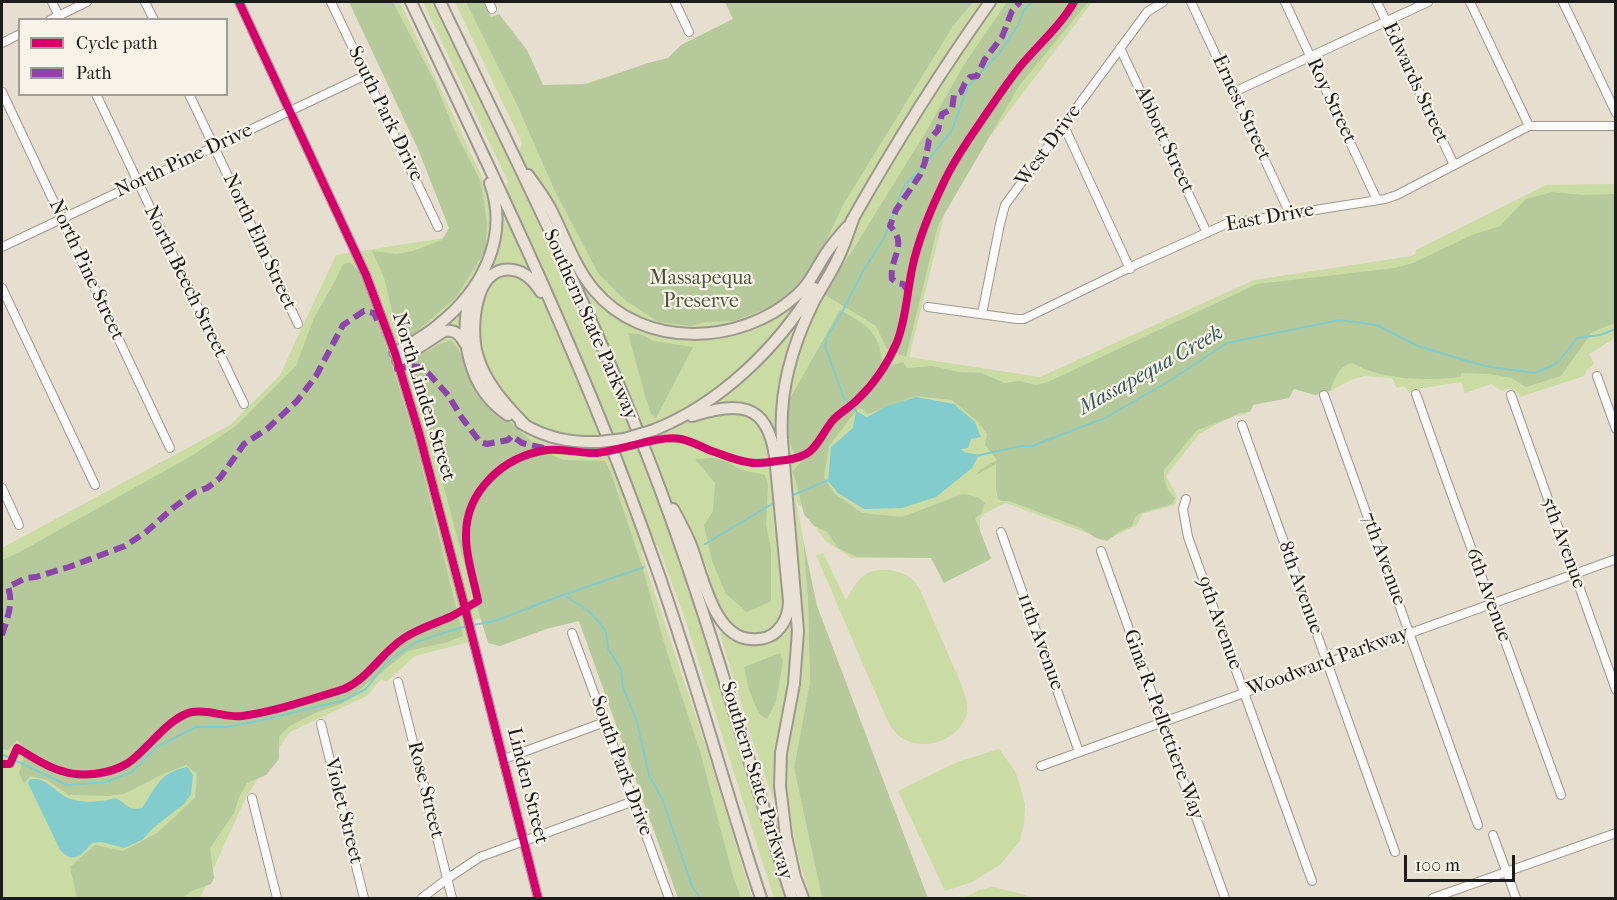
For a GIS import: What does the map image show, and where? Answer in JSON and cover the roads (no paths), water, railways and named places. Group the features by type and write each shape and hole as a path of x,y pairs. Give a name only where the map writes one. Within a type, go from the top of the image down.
{"highway":[{"name":"Southern State Parkway","path":"411,2 554,308 619,467 689,664 761,898"},
{"name":"Southern State Parkway","path":"440,2 586,310 650,462 717,654 792,898"},
{"path":"672,423 717,394 752,364 772,344 808,297 909,125 990,2"},
{"path":"397,357 438,325 471,291 492,251 497,230 497,211 490,182 470,139 448,79"},
{"path":"508,146 548,205 579,269 593,289 611,307 632,321 669,332 695,334 721,332 756,322 777,311 809,282 828,251 854,217"},
{"path":"802,898 786,836 780,786 781,753 794,684 798,631 782,440 782,411 785,380 794,347 815,299 839,258 854,217"},
{"path":"526,426 495,391 484,373 475,346 473,328 477,303 486,282 495,274 504,270 516,270 528,276 537,285 586,384"},
{"path":"471,291 466,313 466,345 473,371 484,390 504,413 545,436 574,442 624,439 713,409 733,407 747,410 759,417 770,433 775,456 789,608 786,620 773,634 757,640 746,639 735,635 718,616 689,542 650,462"},
{"path":"397,357 444,332 457,333 466,345"}],"street":[{"path":"52,2 59,17 87,2"},
{"path":"145,2 153,18"},
{"name":"North Linden Street","path":"239,2 366,275 397,357 484,682"},
{"name":"South Park Drive","path":"331,2 438,227"},
{"path":"675,2 689,32"},
{"name":"West Drive","path":"982,314 1005,206 1147,12 1163,2"},
{"name":"Ernest Street","path":"1191,2 1290,214"},
{"name":"Roy Street","path":"1285,2 1377,200"},
{"name":"Edwards Street","path":"1377,2 1454,165"},
{"path":"1234,92 1428,2"},
{"path":"1470,2 1528,126"},
{"path":"1563,2 1616,113"},
{"path":"2,42 18,35"},
{"name":"Abbott Street","path":"1120,48 1207,233"},
{"name":"North Pine Drive","path":"2,247 366,75"},
{"name":"North Pine Street","path":"2,92 170,448"},
{"name":"North Beech Street","path":"97,96 244,404"},
{"name":"North Elm Street","path":"190,96 298,324"},
{"path":"1064,126 1130,268"},
{"name":"East Drive","path":"928,307 1024,319 1226,224 1396,195 1528,126 1616,126"},
{"path":"2,288 95,485"},
{"path":"1597,376 1616,429"},
{"name":"6th Avenue","path":"1416,394 1562,795"},
{"name":"7th Avenue","path":"1324,395 1478,825"},
{"name":"5th Avenue","path":"1510,395 1616,690"},
{"name":"8th Avenue","path":"1242,425 1395,852"},
{"path":"2,488 19,525"},
{"name":"9th Avenue","path":"1186,499 1183,509 1188,537 1312,881"},
{"name":"11th Avenue","path":"1001,532 1079,752"},
{"name":"Gina R. Pellettiere Way","path":"1101,551 1226,898"},
{"name":"Woodward Parkway","path":"1041,765 1616,559"},
{"name":"South Park Drive","path":"572,633 669,898"},
{"name":"Rose Street","path":"398,682 452,898"},
{"name":"Linden Street","path":"484,682 538,898"},
{"path":"504,759 605,722"},
{"name":"Violet Street","path":"321,724 364,898"},
{"path":"252,798 277,898"},
{"path":"422,898 480,856 634,801"},
{"path":"1433,898 1616,833"},
{"path":"1493,835 1516,898"}],"water":[{"path":"916,397 954,404 975,422 981,437 971,439 968,448 961,449 964,452 979,455 972,468 936,497 902,508 864,509 838,493 828,481 831,447 853,428 856,411 867,417 887,406"},
{"path":"187,767 193,775 191,794 184,804 153,828 142,840 124,848 102,842 92,843 74,858 60,850 28,783 29,780 40,780 74,800 92,802 116,798 128,807 137,809 142,808 164,777"}],"waterway":[{"path":"856,411 844,398 825,346 828,335 884,238 904,186 951,132 968,87 1001,51 1018,25 1024,10 1032,2"},
{"name":"Massapequa Creek","path":"976,456 1021,446 1032,446 1105,418 1166,383 1227,343 1340,320 1377,325 1418,346 1484,366 1534,373 1560,360 1577,338 1600,335 1616,329"},
{"name":"Massapequa Creek","path":"793,495 829,480"},
{"name":"Massapequa Creek","path":"705,544 772,504"},
{"name":"Massapequa Creek","path":"2,755 67,785 106,782 132,772 157,747 196,727 228,727 345,700 366,689 387,662 416,642 459,628 498,620 644,567"},
{"path":"564,595 590,612 606,631 608,649 621,669 623,687 637,722 649,775 663,801 692,886 700,898"}],"park label":[{"name":"Massapequa Preserve","path":"701,290"}]}
